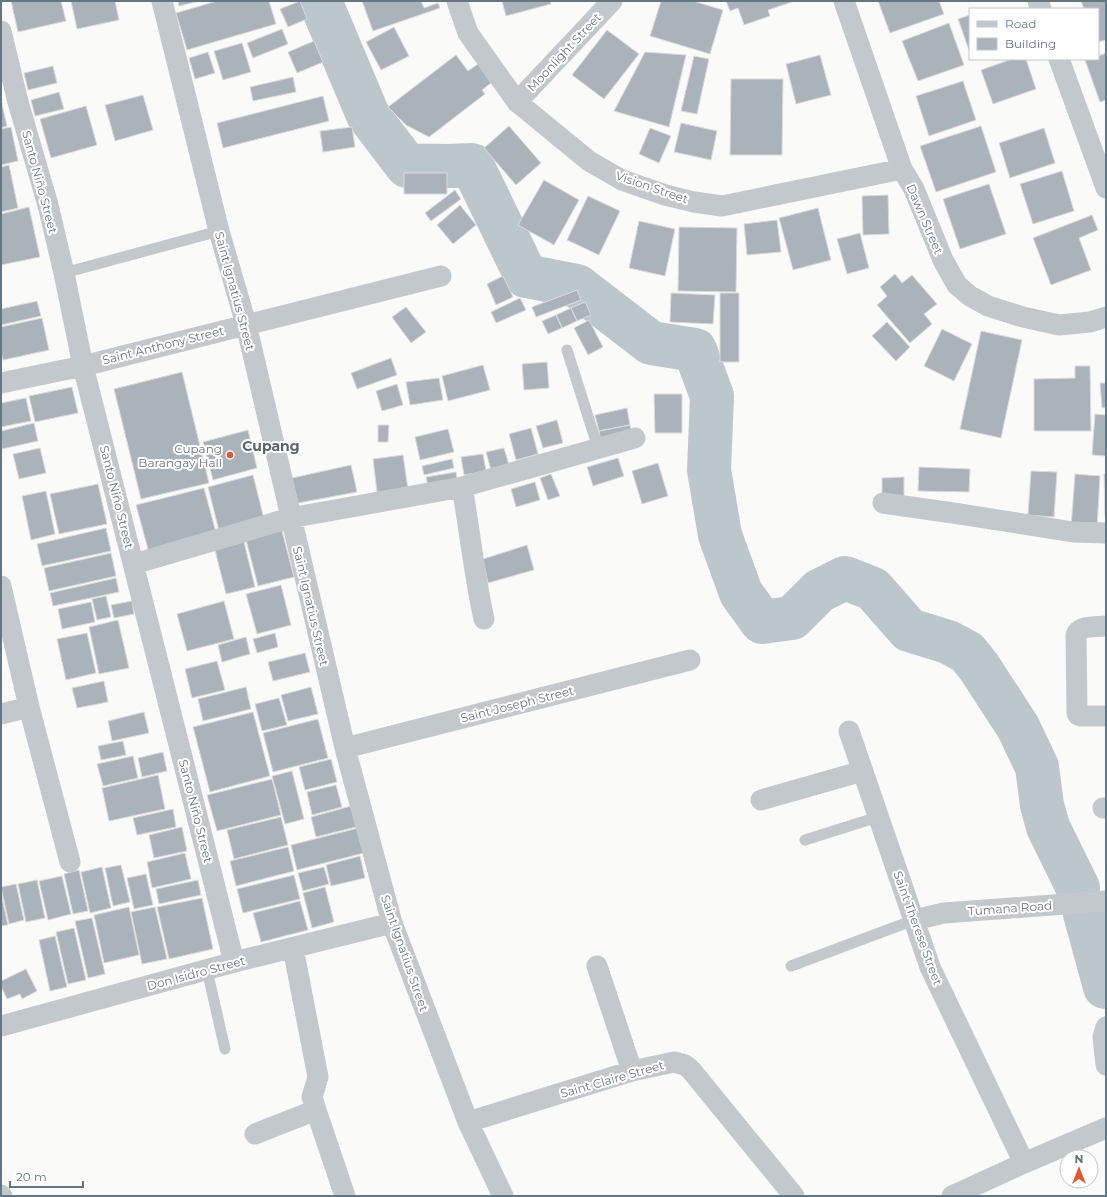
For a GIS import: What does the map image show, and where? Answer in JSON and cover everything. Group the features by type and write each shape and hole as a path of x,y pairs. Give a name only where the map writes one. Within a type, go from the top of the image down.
{"street":[{"name":"Saint Ignatius Street","path":"162,1 219,231 246,324 290,518 345,748 392,923 468,1122 503,1196"},
{"name":"Vision Street","path":"457,1 468,33 517,102 589,161 622,180 694,202 722,206 902,169"},
{"name":"Moonlight Street","path":"517,102 612,1"},
{"name":"Dawn Street","path":"844,1 902,169 914,189 942,260 957,285 970,296 988,306 1023,317 1059,325 1090,322 1106,316"},
{"name":"Santo Niño Street","path":"1,31 18,102 48,205 83,366 234,962"},
{"path":"1059,60 1106,188"},
{"name":"Saint Anthony Street","path":"1,383 83,366 441,276"},
{"path":"134,564 290,518 462,487 635,438"},
{"path":"462,487 468,517 477,586 484,619"},
{"path":"883,503 1073,532 1106,533"},
{"path":"1,586 29,707 70,862"},
{"path":"1106,626 1080,629 1076,632 1076,713 1081,716 1106,716"},
{"name":"Saint Joseph Street","path":"345,748 690,660"},
{"path":"1,714 29,707"},
{"name":"Saint Therese Street","path":"849,731 930,967 1024,1162"},
{"path":"760,800 863,771"},
{"name":"Tumana Road","path":"914,920 944,913 1106,901"},
{"name":"Don Isidro Street","path":"1,1026 234,962 392,923"},
{"path":"293,948 318,1077 312,1097 345,1196"},
{"path":"597,966 632,1071"},
{"path":"1106,1027 1103,1037 1106,1065"},
{"name":"Saint Claire Street","path":"468,1122 632,1071 671,1062 679,1062 691,1070 794,1196"},
{"path":"256,1134 316,1110"},
{"path":"952,1196 1024,1162 1106,1128"}],"lane":[{"path":"64,273 219,231"},
{"path":"567,350 598,448"},
{"path":"804,840 878,817"},
{"path":"791,966 914,920"},
{"path":"207,970 225,1049"}],"building":[{"path":"11,1 61,1 66,21 18,32"},
{"path":"71,1 115,1 119,20 77,29"},
{"path":"178,1 200,1 179,6"},
{"path":"217,1 269,1 276,24 187,50 176,13"},
{"path":"300,1 307,19 288,27 280,9"},
{"path":"362,1 421,1 424,8 438,3 440,8 373,31"},
{"path":"502,1 550,1 551,4 506,16"},
{"path":"661,1 693,1 723,10 710,54 650,36"},
{"path":"726,1 792,2 768,10 770,16 744,25 738,8 730,11"},
{"path":"878,1 939,1 944,14 890,33"},
{"path":"1081,1 1106,1 1106,40 1099,42 1099,8 1084,8"},
{"path":"969,15 969,50 958,19"},
{"path":"949,23 964,65 918,81 902,41"},
{"path":"394,27 409,56 381,70 366,42"},
{"path":"282,29 288,44 253,58 247,43"},
{"path":"607,30 639,54 604,99 572,75"},
{"path":"314,41 323,62 297,73 288,52"},
{"path":"242,43 251,72 223,80 214,51"},
{"path":"208,52 215,73 195,79 189,58"},
{"path":"645,52 686,55 669,127 614,111"},
{"path":"1106,53 1106,100 1100,102 1085,60 1099,60 1099,56"},
{"path":"456,55 468,71 478,64 491,83 482,90 485,94 429,137 406,125 388,107"},
{"path":"820,55 831,95 796,104 786,64"},
{"path":"694,56 709,59 697,114 681,111"},
{"path":"1009,60 1026,60 1036,89 993,104 981,70"},
{"path":"53,66 57,83 28,90 24,73"},
{"path":"293,77 296,92 253,101 250,87"},
{"path":"731,79 783,79 782,155 730,155"},
{"path":"963,81 976,120 929,136 916,96"},
{"path":"59,92 64,109 35,116 31,100"},
{"path":"143,95 153,130 115,141 105,105"},
{"path":"323,96 329,121 223,148 217,123"},
{"path":"1,100 7,126 1,128"},
{"path":"86,106 97,145 51,158 40,119"},
{"path":"681,123 717,131 711,160 674,152"},
{"path":"509,126 541,163 516,185 484,148"},
{"path":"981,126 996,172 936,192 920,146"},
{"path":"11,127 18,161 1,165 1,129"},
{"path":"352,127 355,147 323,152 320,131"},
{"path":"650,128 671,136 659,163 639,154"},
{"path":"1044,128 1055,163 1010,178 999,143"},
{"path":"9,165 18,208 1,212 1,167"},
{"path":"1062,171 1074,211 1033,224 1020,184"},
{"path":"404,173 447,173 447,194 404,194"},
{"path":"544,180 579,200 554,245 518,225"},
{"path":"989,184 1006,234 960,249 943,199"},
{"path":"455,190 461,199 431,221 425,213"},
{"path":"888,195 889,234 863,235 862,196"},
{"path":"588,196 620,211 599,255 567,240"},
{"path":"460,205 476,225 453,244 437,225"},
{"path":"29,207 40,257 1,265 1,214"},
{"path":"818,208 831,260 793,270 779,218"},
{"path":"1092,215 1098,230 1079,238 1091,270 1051,285 1033,238"},
{"path":"777,220 781,252 747,255 744,224"},
{"path":"639,221 675,229 665,276 629,268"},
{"path":"679,227 737,228 736,292 678,291"},
{"path":"860,233 869,268 847,274 837,239"},
{"path":"895,274 902,283 912,275 937,304 924,314 932,324 910,343 877,305 887,296 880,287"},
{"path":"503,276 513,297 496,305 487,284"},
{"path":"577,290 581,300 536,317 532,307"},
{"path":"671,293 715,295 713,324 670,322"},
{"path":"720,293 739,293 739,362 720,362"},
{"path":"520,298 526,310 496,323 491,312"},
{"path":"37,301 41,316 1,325 1,309"},
{"path":"585,302 591,315 577,321 571,308"},
{"path":"406,307 426,332 411,343 392,317"},
{"path":"571,308 577,321 562,328 556,315"},
{"path":"556,315 562,328 548,334 542,321"},
{"path":"42,318 49,350 3,360 1,351 1,327"},
{"path":"589,320 603,347 588,355 574,328"},
{"path":"887,322 910,347 896,361 872,336"},
{"path":"942,329 972,344 954,381 924,366"},
{"path":"981,331 1022,340 1001,438 960,429"},
{"path":"391,358 397,375 357,389 351,373"},
{"path":"547,362 549,388 524,390 522,364"},
{"path":"483,365 490,390 448,401 442,376"},
{"path":"1075,366 1090,366 1091,431 1034,431 1034,379 1075,378"},
{"path":"182,372 209,483 141,499 114,389"},
{"path":"439,378 443,400 410,405 406,382"},
{"path":"1100,383 1106,383 1106,407 1102,408"},
{"path":"397,384 403,405 382,411 376,391"},
{"path":"72,387 78,413 35,422 29,396"},
{"path":"654,394 682,394 682,433 655,433"},
{"path":"26,398 31,421 1,427 1,403"},
{"path":"627,408 630,425 599,431 595,415"},
{"path":"1095,414 1106,415 1106,456 1092,455"},
{"path":"557,420 563,443 543,448 536,426"},
{"path":"34,423 38,441 2,449 1,431"},
{"path":"378,425 389,425 388,442 378,442"},
{"path":"630,425 632,436 601,442 599,431"},
{"path":"531,428 538,454 516,460 509,434"},
{"path":"448,429 454,452 420,460 415,437"},
{"name":"Cupang Barangay Hall","path":"248,430 257,468 213,480 203,442"},
{"path":"40,448 46,473 19,479 13,454"},
{"path":"504,448 509,465 491,470 486,452"},
{"path":"483,454 486,471 464,475 461,457"},
{"path":"403,455 408,489 377,492 373,459"},
{"path":"618,458 624,476 593,486 587,467"},
{"path":"452,459 454,468 424,475 422,466"},
{"path":"658,463 668,496 642,504 632,471"},
{"path":"351,465 357,492 298,503 292,478"},
{"path":"919,467 970,469 969,492 918,491"},
{"path":"1031,471 1057,472 1054,517 1028,515"},
{"path":"456,472 457,482 428,487 426,477"},
{"path":"551,474 560,496 548,500 540,478"},
{"path":"1075,474 1100,476 1097,528 1071,527"},
{"path":"1104,474 1106,474 1106,516 1105,516"},
{"path":"253,475 264,519 219,531 208,487"},
{"path":"904,477 904,497 882,498 882,478"},
{"path":"535,482 540,500 516,507 511,489"},
{"path":"98,484 107,524 59,534 50,494"},
{"path":"204,488 217,536 149,553 136,505"},
{"path":"46,491 55,534 31,540 22,496"},
{"path":"281,527 294,577 258,586 245,536"},
{"path":"106,528 111,551 42,566 37,544"},
{"path":"244,542 255,587 226,594 215,550"},
{"path":"527,545 534,570 488,583 483,559"},
{"path":"111,553 116,576 49,591 44,568"},
{"path":"116,578 119,592 53,606 50,593"},
{"path":"281,585 291,625 257,634 246,594"},
{"path":"106,596 111,617 97,620 92,599"},
{"path":"132,601 134,614 114,618 111,605"},
{"path":"224,601 234,639 187,651 177,614"},
{"path":"91,602 95,622 62,629 58,609"},
{"path":"118,620 129,668 99,674 89,627"},
{"path":"87,633 96,673 66,680 57,639"},
{"path":"275,633 278,647 257,653 253,639"},
{"path":"246,637 250,654 222,662 218,645"},
{"path":"305,653 310,672 273,681 268,662"},
{"path":"217,661 225,690 192,698 185,669"},
{"path":"104,681 108,702 77,708 72,688"},
{"path":"246,687 251,709 203,721 198,699"},
{"path":"311,687 318,714 288,721 281,695"},
{"path":"279,698 287,725 262,731 255,704"},
{"path":"144,712 149,733 112,741 108,721"},
{"path":"253,712 270,776 210,792 193,727"},
{"path":"318,719 328,758 273,772 263,733"},
{"path":"123,741 126,755 101,760 98,746"},
{"path":"163,752 167,771 142,777 138,758"},
{"path":"133,756 138,778 103,786 97,764"},
{"path":"331,759 337,782 305,790 299,767"},
{"path":"292,771 304,819 285,824 272,776"},
{"path":"158,775 165,809 109,821 102,788"},
{"path":"272,779 281,815 217,831 207,795"},
{"path":"336,785 342,807 312,815 307,792"},
{"path":"351,806 356,827 316,837 311,817"},
{"path":"173,809 176,827 137,835 133,818"},
{"path":"281,817 288,845 234,859 227,830"},
{"path":"182,827 187,851 154,858 149,835"},
{"path":"358,828 364,853 297,870 291,845"},
{"path":"288,847 294,871 236,886 230,861"},
{"path":"185,853 191,879 152,888 147,862"},
{"path":"360,856 365,878 331,886 326,865"},
{"path":"121,865 130,902 113,906 105,868"},
{"path":"102,867 111,908 90,913 81,872"},
{"path":"324,867 329,884 303,891 298,873"},
{"path":"79,870 88,911 73,914 64,874"},
{"path":"146,874 153,905 134,909 127,878"},
{"path":"294,875 300,899 243,913 237,889"},
{"path":"62,876 71,914 48,920 39,881"},
{"path":"37,880 45,918 26,922 18,884"},
{"path":"198,880 201,895 159,904 156,889"},
{"path":"16,884 24,920 9,924 1,887"},
{"path":"325,887 334,922 312,928 303,893"},
{"path":"1,893 8,925 1,926"},
{"path":"202,898 213,949 169,959 157,907"},
{"path":"300,901 308,930 261,942 253,913"},
{"path":"129,907 139,955 104,963 94,915"},
{"path":"155,907 167,959 142,964 131,912"},
{"path":"92,918 105,974 88,978 75,921"},
{"path":"74,928 86,980 68,984 56,932"},
{"path":"55,936 67,987 50,991 39,940"},
{"path":"26,969 37,991 22,999 20,994 7,999 1,986 1,981"}],"waterway":[{"path":"320,1 368,115 407,166 472,165 526,276 577,286 651,343 695,350 712,396 709,470 720,535 741,593 762,622 792,618 819,591 845,578 873,589 909,630 948,642 967,652 979,667 1018,727 1037,767 1042,805 1048,827 1078,888"},
{"path":"1085,914 1105,987"},
{"path":"1105,987 1106,991"}],"place":[{"name":"Cupang Barangay Hall","path":"230,455"}],"district":[{"name":"Cupang","path":"271,446"}]}
